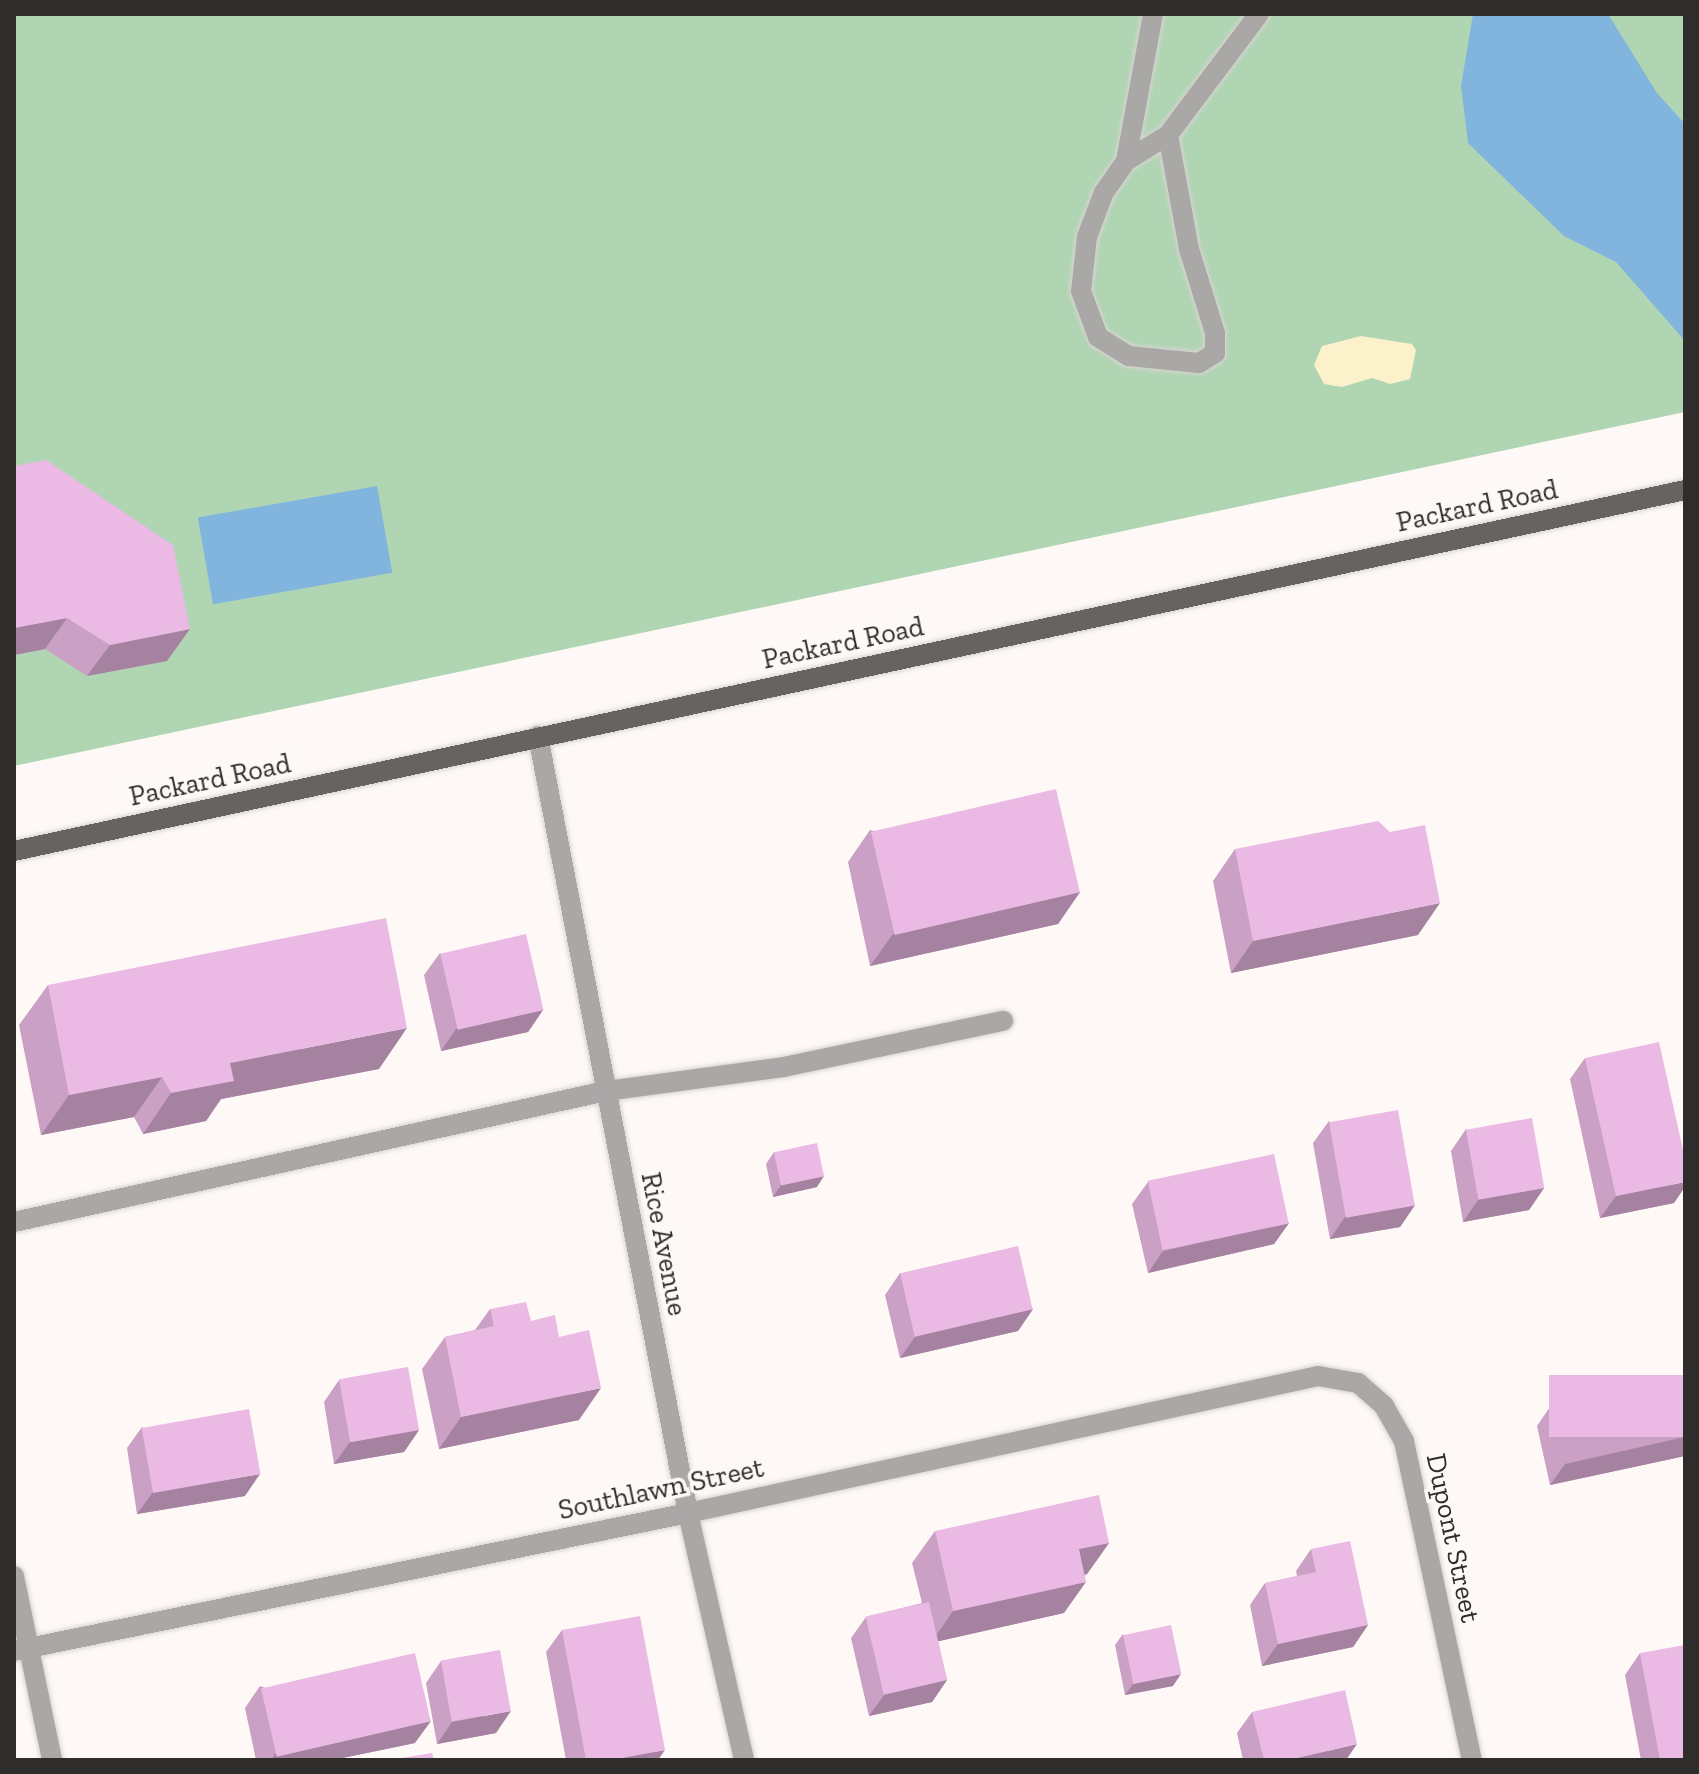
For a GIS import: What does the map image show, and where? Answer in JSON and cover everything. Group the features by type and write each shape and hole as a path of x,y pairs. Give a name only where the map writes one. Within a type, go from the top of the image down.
{"main road":[{"name":"Packard Road","path":"14,851 1685,490"}],"street":[{"path":"1126,161 1153,14"},
{"path":"1168,135 1189,249 1215,333 1215,353 1199,363 1129,356 1098,337 1081,291 1087,237 1104,192 1126,161 1168,135 1259,14"},
{"name":"Rice Avenue","path":"538,736 688,1513 744,1760"},
{"path":"14,1222 606,1091 784,1067 1003,1021"},
{"name":"Southlawn Street","path":"22,1649 688,1513 1318,1376"},
{"name":"Dupont Street","path":"1318,1376 1358,1383 1384,1406 1404,1441 1472,1760"},
{"path":"14,1576 22,1649 52,1760"}],"green space":[{"path":"14,14 1685,14 1685,412 14,766"}],"sand":[{"path":"1361,336 1412,344 1416,350 1410,379 1390,384 1372,378 1342,387 1324,384 1314,365 1322,346"}],"water":[{"path":"1473,14 1608,14 1657,93 1685,124 1685,341 1616,262 1564,236 1468,143 1461,86"},
{"path":"377,486 392,573 213,604 198,518"}],"building":[{"path":"46,460 173,545 190,629 110,645 67,618 14,628 14,466"},
{"path":"1056,789 1080,892 895,935 871,832"},
{"path":"1378,821 1390,832 1425,825 1440,903 1253,941 1235,849"},
{"path":"386,918 407,1028 230,1063 234,1081 171,1093 162,1077 69,1095 48,985"},
{"path":"526,934 544,1010 458,1030 440,954"},
{"path":"1659,1042 1685,1159 1685,1182 1616,1196 1585,1058"},
{"path":"1398,1110 1415,1206 1346,1218 1329,1122"},
{"path":"1532,1118 1544,1188 1478,1200 1466,1130"},
{"path":"817,1143 824,1176 781,1185 774,1152"},
{"path":"1274,1154 1289,1223 1163,1250 1148,1181"},
{"path":"1018,1246 1033,1309 915,1337 900,1273"},
{"path":"526,1302 531,1321 555,1315 559,1337 589,1330 601,1388 461,1417 445,1337 494,1326 490,1309"},
{"path":"408,1367 419,1430 350,1442 339,1379"},
{"path":"1549,1375 1685,1375 1685,1437 1549,1437"},
{"path":"249,1409 260,1474 153,1493 142,1428"},
{"path":"1099,1495 1109,1543 1079,1549 1086,1582 953,1611 935,1531"},
{"path":"1350,1541 1368,1625 1278,1644 1265,1583 1316,1572 1311,1549"},
{"path":"929,1602 947,1680 884,1695 866,1617"},
{"path":"640,1616 665,1750 611,1760 586,1760 562,1630"},
{"path":"1171,1625 1181,1674 1133,1684 1123,1635"},
{"path":"1685,1645 1685,1760 1660,1760 1640,1653"},
{"path":"500,1650 511,1711 452,1721 441,1660"},
{"path":"415,1653 431,1721 277,1757 261,1689"},
{"path":"1345,1690 1357,1744 1289,1760 1264,1760 1252,1712"},
{"path":"432,1753 434,1760 390,1760"}]}
